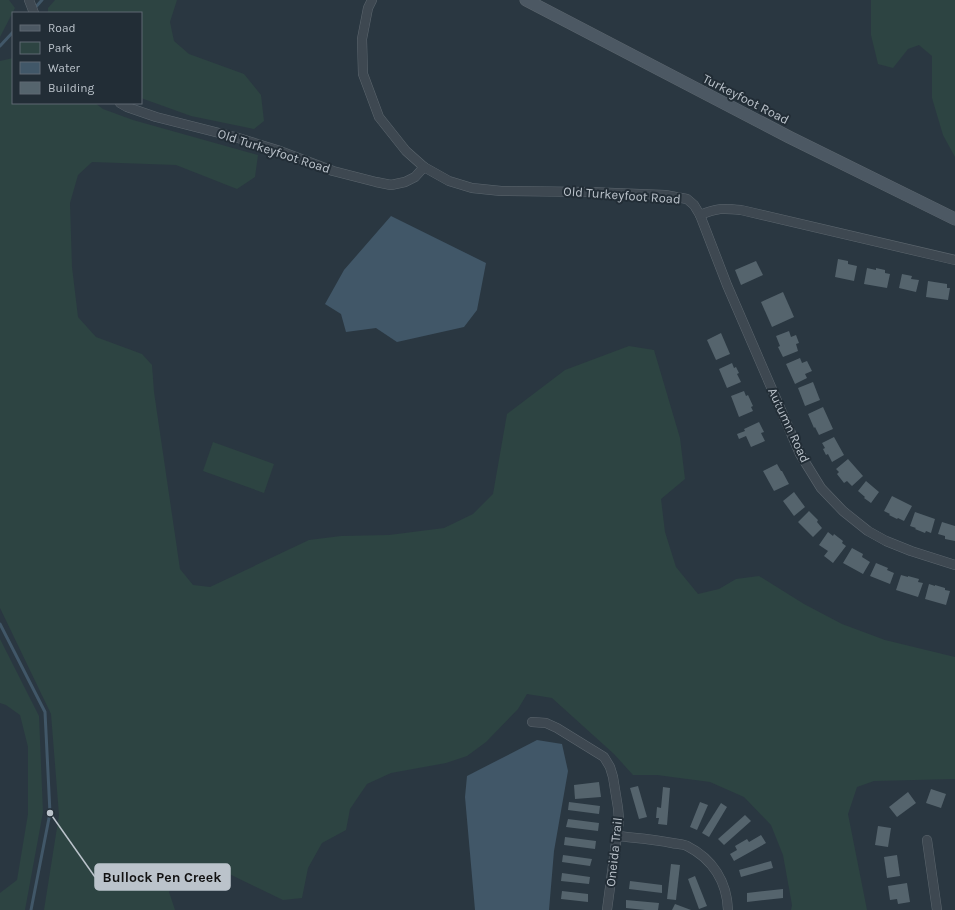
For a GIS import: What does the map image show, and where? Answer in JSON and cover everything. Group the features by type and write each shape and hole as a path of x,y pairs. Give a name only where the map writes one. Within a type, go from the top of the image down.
{"main road":[{"name":"Turkeyfoot Road","path":"526,0 776,130 955,220"}],"street":[{"path":"29,0 34,12"},
{"name":"Old Turkeyfoot Road","path":"372,0 368,8 362,39 363,74 379,117 406,151 424,166 449,181 472,188 501,191 665,195 687,199 694,205 700,215"},
{"name":"Old Turkeyfoot Road","path":"122,104 156,117 235,137 287,153 334,171 376,182 391,185 405,182 415,177 424,166"},
{"path":"700,215 712,210 725,208 741,210 955,260"},
{"name":"Autumn Road","path":"700,215 727,285 800,454 821,488 843,511 868,531 886,541 955,566"},
{"name":"Oneida Trail","path":"532,722 546,723 557,728 604,757 610,767 614,783 619,820 607,910"},
{"path":"617,836 686,846 701,855 714,867 721,879 728,902 728,910"},
{"path":"927,840 937,910"}],"green space":[{"path":"0,0 9,0 15,8 0,37"},
{"path":"55,0 177,0 170,22 174,41 189,54 244,74 261,95 264,121 254,129 191,116 142,98 142,12 48,12 48,8"},
{"path":"871,0 955,0 955,157 943,135 932,98 932,56 919,45 908,49 893,68 878,64 871,35"},
{"path":"12,58 12,104 96,104 103,109 133,120 258,155 255,177 237,189 176,165 92,162 78,175 70,203 72,267 78,317 96,337 142,354 152,365 154,392 180,569 193,585 210,587 309,540 341,536 389,535 444,528 473,514 493,494 507,414 565,370 629,346 654,350 680,438 685,479 661,499 665,532 676,567 698,594 719,589 736,579 759,576 804,604 842,624 885,640 955,657 955,779 874,781 857,787 848,814 867,910 791,910 792,905 783,855 771,825 744,797 710,782 657,775 633,775 614,754 552,698 527,694 518,709 486,742 467,756 446,763 391,773 367,784 350,809 346,830 322,843 308,868 302,898 283,900 221,870 200,864 183,870 169,892 175,910 44,910 59,815 51,714 0,608 0,61"},
{"path":"213,442 274,464 264,493 203,471"},
{"path":"0,639 39,716 43,812 25,910 0,910 0,893 17,880 28,814 28,747 20,715 6,705 0,703"}],"water":[{"path":"391,216 486,263 477,310 464,327 397,342 376,328 346,332 341,314 325,304 344,270"},
{"path":"537,740 562,744 568,771 554,851 549,910 475,910 465,797 467,776"}],"building":[{"path":"838,259 848,261 848,264 857,266 854,281 835,277"},
{"path":"756,261 763,275 741,285 735,270"},
{"path":"867,268 885,270 885,273 890,274 887,288 864,284"},
{"path":"902,274 912,276 911,279 919,280 916,292 899,288"},
{"path":"928,281 947,284 947,288 950,288 948,300 926,297"},
{"path":"783,292 794,317 772,327 761,302"},
{"path":"789,331 791,337 796,335 799,343 796,344 798,351 783,357 778,347 780,346 776,336"},
{"path":"721,333 730,354 716,360 707,340"},
{"path":"800,358 802,363 807,361 812,371 805,374 807,378 795,384 786,364"},
{"path":"732,363 734,368 736,367 739,373 737,374 741,382 727,388 719,369"},
{"path":"813,382 820,400 805,406 798,388"},
{"path":"744,391 746,396 748,395 753,406 751,407 753,411 739,417 731,396"},
{"path":"823,407 833,429 819,435 808,414"},
{"path":"759,422 764,432 761,433 765,441 751,447 746,436 739,439 737,434"},
{"path":"834,437 844,455 832,462 828,454 826,455 823,449 825,448 822,443"},
{"path":"848,459 863,476 852,486 847,481 844,483 837,474 839,472 836,469"},
{"path":"777,464 789,484 774,491 763,471"},
{"path":"866,481 879,492 871,503 858,491"},
{"path":"794,492 805,507 794,516 783,501"},
{"path":"892,496 912,506 904,521 889,515 890,514 884,511"},
{"path":"809,511 818,520 817,522 822,528 813,537 798,522"},
{"path":"915,512 935,519 931,533 926,531 925,533 910,526"},
{"path":"942,522 955,526 955,541 945,539 945,536 938,534"},
{"path":"828,532 833,536 834,534 843,541 842,543 846,546 833,563 824,556 828,551 819,545"},
{"path":"852,548 863,554 862,557 870,562 863,574 843,563"},
{"path":"876,563 888,568 887,570 894,573 890,584 870,576"},
{"path":"901,575 919,579 918,582 923,583 918,597 896,590"},
{"path":"929,584 945,588 945,590 950,591 946,605 925,599"},
{"path":"599,782 601,797 575,799 574,785"},
{"path":"638,786 647,817 639,819 630,788"},
{"path":"663,787 670,788 667,825 658,824 659,818 656,818 657,807 661,808"},
{"path":"931,789 946,794 941,808 926,803"},
{"path":"908,792 916,803 897,817 889,807"},
{"path":"569,802 600,806 599,814 568,810"},
{"path":"700,802 708,805 697,830 690,827"},
{"path":"721,803 727,807 709,837 702,833"},
{"path":"745,815 751,821 724,845 718,839"},
{"path":"568,819 599,823 598,831 566,827"},
{"path":"878,826 891,828 888,847 875,845"},
{"path":"761,835 766,843 734,861 730,854 737,850 735,846 747,839 749,842"},
{"path":"565,837 596,841 595,849 564,845"},
{"path":"563,855 592,859 590,866 562,862"},
{"path":"897,855 900,876 887,878 884,857"},
{"path":"771,861 773,868 741,877 739,870"},
{"path":"671,864 680,865 676,900 667,899"},
{"path":"562,873 590,877 589,884 561,881"},
{"path":"695,876 707,906 699,909 688,879"},
{"path":"630,881 662,885 662,893 629,889"},
{"path":"907,883 910,902 898,904 897,899 890,900 888,886"},
{"path":"783,889 783,898 747,902 747,893"},
{"path":"562,891 588,894 588,902 561,899"},
{"path":"626,900 659,903 658,910 626,908"},
{"path":"675,904 691,910 672,910"}],"waterway":[{"path":"34,9 42,0"},
{"path":"0,46 12,33"},
{"path":"0,624 45,712 50,813 31,910"}],"place":[{"name":"Bullock Pen Creek","path":"50,813"}]}
